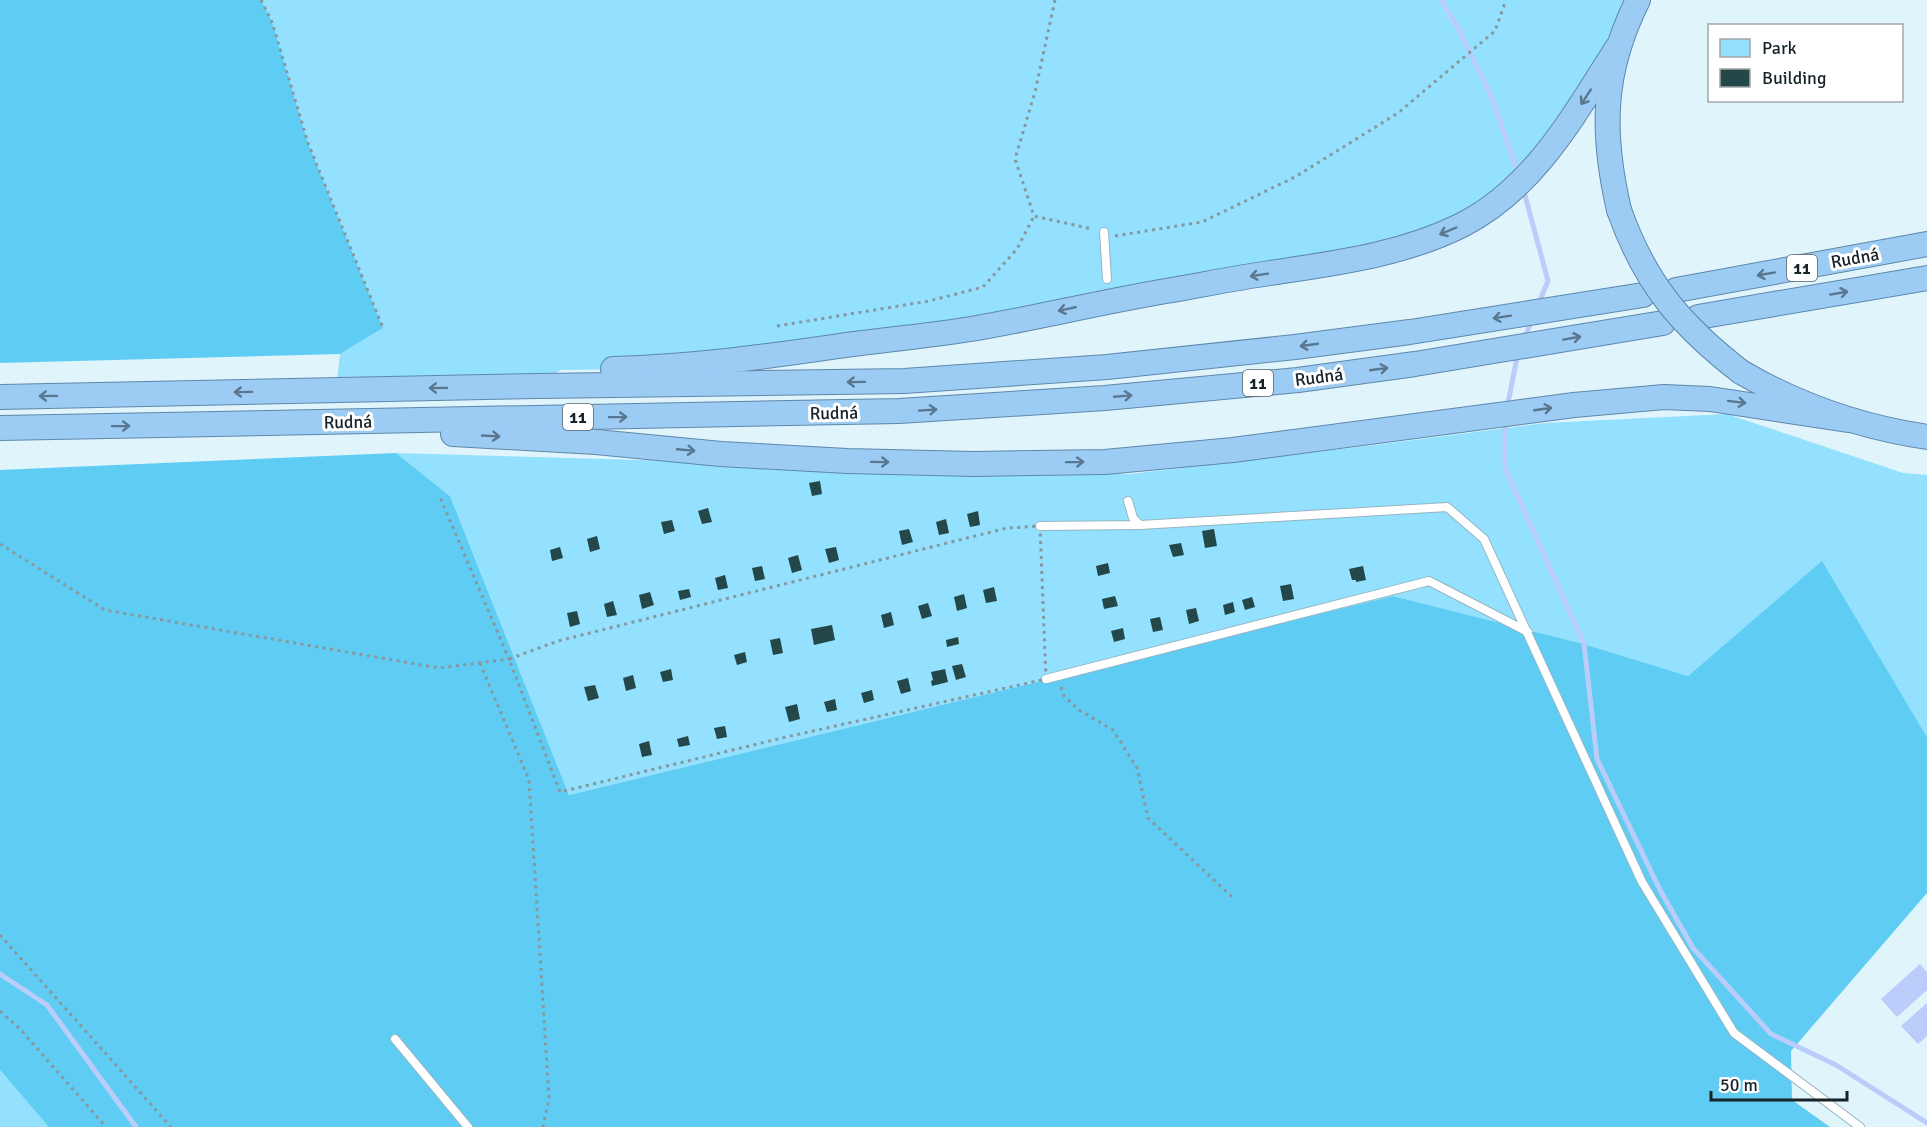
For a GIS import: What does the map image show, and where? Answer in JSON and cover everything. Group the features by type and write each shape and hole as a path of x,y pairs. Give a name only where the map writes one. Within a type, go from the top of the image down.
{"highway":[{"path":"538,386 560,370 699,364 769,357 972,329 1117,299 1393,252 1464,224 1494,204 1522,181 1569,122 1617,48 1638,0"},
{"path":"1617,48 1610,78 1607,110 1610,172 1619,210 1636,251 1662,296 1700,339 1742,372 1795,400 1848,420"},
{"name":"Rudná","path":"1677,290 1927,244"},
{"name":"Rudná","path":"1698,317 1927,278"},
{"name":"Rudná","path":"0,397 904,381 1107,367 1295,347 1410,332 1643,295"},
{"name":"Rudná","path":"0,428 899,411 1105,398 1298,380 1403,366 1663,323"},
{"path":"308,422 468,435 596,442 721,454 847,461 974,464 1105,462 1233,450 1574,405 1664,397 1710,399 1848,420 1895,432 1927,437"}],"lane":[{"path":"1104,232 1107,279"},
{"path":"1128,501 1133,518 1140,525"},
{"path":"1040,526 1140,525 1447,507 1484,538 1642,882 1734,1033 1860,1127"},
{"path":"1047,679 1429,581 1528,632"},
{"path":"395,1039 468,1127"}],"path":[{"path":"261,0 272,22 308,143 383,328"},
{"path":"777,326 929,301 983,287 1017,249 1034,216 1015,159 1035,92 1055,0"},
{"path":"1034,216 1115,236 1202,222 1295,177 1398,113 1495,31 1506,0"},
{"path":"0,544 105,610 439,668 509,658 558,641 1007,528 1040,526 1047,679 786,737 560,792 509,658 439,495"},
{"path":"480,662 529,780 549,1098 543,1127"},
{"path":"1060,686 1064,696 1079,710 1113,730 1137,768 1148,818 1232,897"},
{"path":"0,935 171,1127"},
{"path":"0,1011 20,1029 106,1127"}],"green space":[{"path":"261,0 1438,0 1466,46 1441,0 1638,0 1617,48 1494,204 1329,264 629,369 560,370 538,386 336,390 340,354 383,328 308,143 272,22"},
{"path":"1727,414 1903,473 1927,475 1927,737 1822,562 1688,676 1584,644 1393,596 569,795 450,496 396,453 1130,474 1545,423"},
{"path":"0,1070 47,1124 49,1127 0,1127"}],"shaded area":[{"path":"0,0 261,0 272,22 308,143 383,328 340,354 0,363"},
{"path":"396,453 450,496 569,795 1393,596 1584,644 1688,676 1822,561 1927,737 1927,893 1791,1051 1792,1100 1830,1127 49,1127 0,1070 0,470"},
{"path":"1920,964 1927,972 1927,990 1897,1017 1881,999"},
{"path":"1927,1003 1927,1036 1918,1044 1901,1026"}],"building":[{"path":"820,481 822,494 812,496 809,483"},
{"path":"708,508 712,522 702,524 698,511"},
{"path":"978,511 980,525 970,527 967,514"},
{"path":"946,519 949,533 939,535 936,522"},
{"path":"672,520 675,531 664,534 661,522"},
{"path":"909,529 913,542 902,545 899,531"},
{"path":"1214,529 1217,546 1205,548 1202,531"},
{"path":"597,536 600,549 590,552 587,539"},
{"path":"1181,543 1184,555 1173,557 1169,545"},
{"path":"560,547 563,558 552,561 550,550"},
{"path":"836,547 839,560 829,563 825,549"},
{"path":"798,555 802,570 792,573 788,558"},
{"path":"1108,563 1110,573 1098,576 1096,566"},
{"path":"762,566 765,579 755,581 752,568"},
{"path":"1363,566 1366,580 1356,582 1352,580 1349,569"},
{"path":"725,575 728,588 718,590 715,578"},
{"path":"1291,584 1294,599 1283,601 1280,586"},
{"path":"994,587 997,601 986,603 983,590"},
{"path":"689,589 691,597 680,600 678,591"},
{"path":"650,592 654,605 642,609 639,595"},
{"path":"964,594 967,608 957,611 954,597"},
{"path":"1115,596 1118,606 1104,609 1102,599"},
{"path":"1252,597 1255,607 1245,610 1242,600"},
{"path":"613,601 617,615 607,617 604,604"},
{"path":"1233,602 1235,612 1225,615 1223,605"},
{"path":"928,603 932,616 922,619 918,606"},
{"path":"1196,608 1199,621 1189,624 1186,610"},
{"path":"577,611 580,624 570,627 567,613"},
{"path":"891,612 894,625 884,628 881,615"},
{"path":"1160,617 1163,630 1153,632 1150,619"},
{"path":"832,625 835,640 814,645 811,629"},
{"path":"1123,628 1125,639 1114,642 1111,631"},
{"path":"958,637 959,644 947,647 946,640"},
{"path":"780,638 783,653 773,655 770,640"},
{"path":"745,652 747,662 737,665 734,655"},
{"path":"962,664 966,677 956,680 952,666"},
{"path":"671,669 673,680 663,682 660,672"},
{"path":"945,669 948,682 932,686 931,672"},
{"path":"633,675 636,688 626,691 623,678"},
{"path":"908,678 911,691 901,694 897,681"},
{"path":"595,685 599,698 588,701 584,687"},
{"path":"872,690 874,700 864,703 861,693"},
{"path":"835,699 837,710 827,712 824,702"},
{"path":"797,704 800,719 789,722 785,707"},
{"path":"725,726 727,737 717,739 714,728"},
{"path":"688,736 690,745 679,747 677,739"},
{"path":"649,741 652,755 642,757 639,744"}],"waterway":[{"path":"1441,0 1458,28 1492,98 1518,173"},
{"path":"1523,188 1548,281 1538,305"},
{"path":"1524,339 1532,320"},
{"path":"1507,408 1518,353"},
{"path":"1505,420 1505,468 1584,644 1597,759 1660,890 1693,948 1771,1034 1836,1065 1927,1123"},
{"path":"0,974 47,1005 136,1127"}]}
